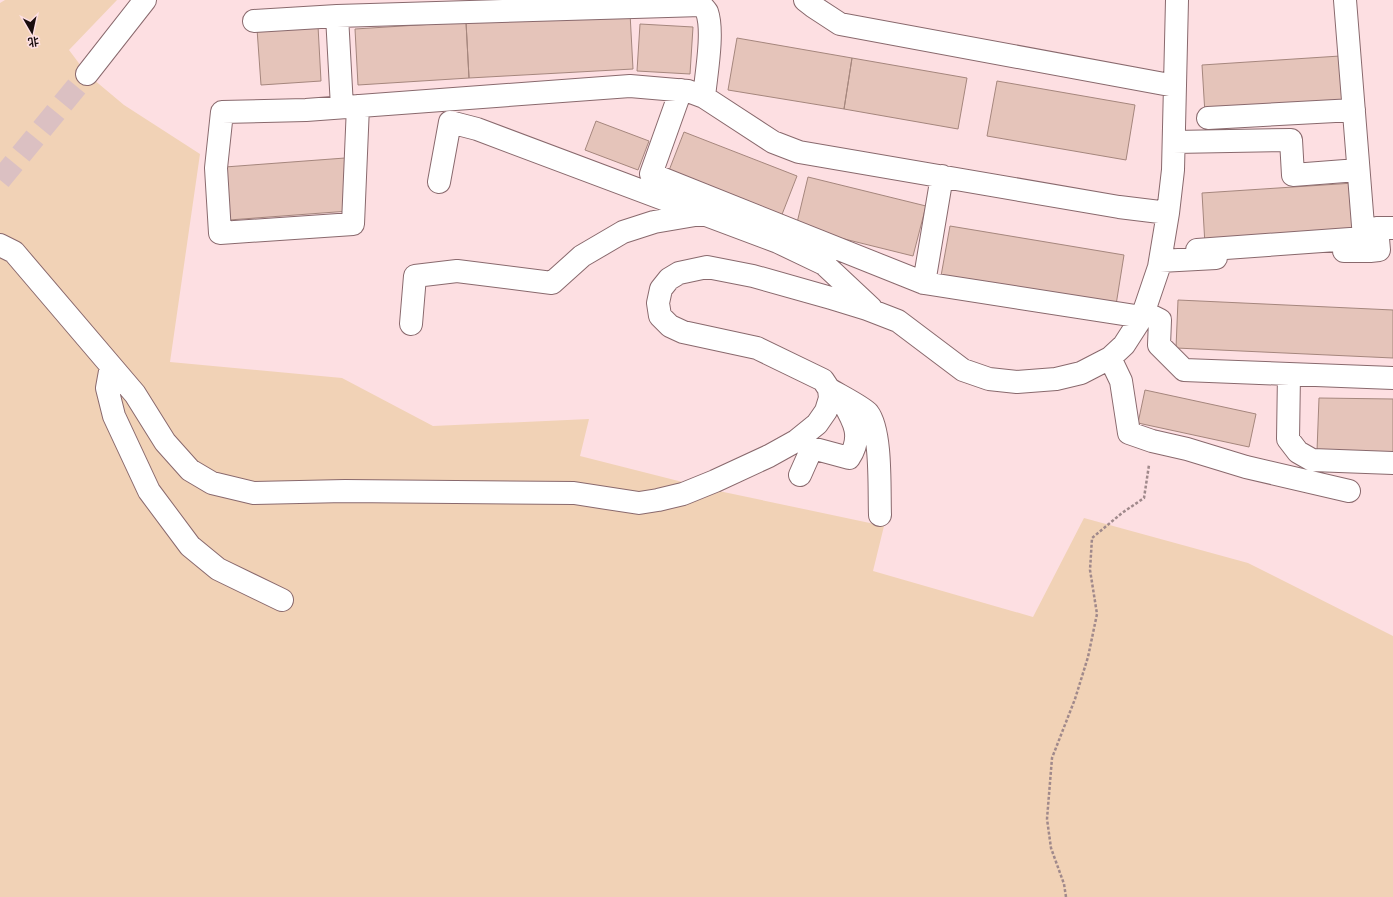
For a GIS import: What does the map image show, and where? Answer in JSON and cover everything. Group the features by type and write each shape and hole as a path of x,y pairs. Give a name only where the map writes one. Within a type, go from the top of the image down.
{"main road":[{"path":"87,74 145,0"},
{"path":"805,0 840,24 1175,86"},
{"path":"800,475 812,448 849,458 855,449 857,434 852,418 834,392 823,380 757,348 683,332 670,326 660,316 658,303 661,289 669,279 678,273 707,268 753,276 832,298 876,312 898,321 964,370 989,379 1016,382 1056,379 1081,373 1110,358 1124,345 1143,314 1160,261 1173,170 1178,0"},
{"path":"1197,250 1364,238 1345,0"},
{"path":"254,21 337,16 701,5 706,11 710,37 704,97"},
{"path":"337,16 350,106 353,224 220,233 216,168 222,112 306,110 350,106 630,86 688,90 704,97 773,142 799,152 1168,213"},
{"path":"681,90 651,174 789,230 924,283 1143,314 1160,320 1159,345 1184,370 1393,378"},
{"path":"1208,118 1354,110"},
{"path":"439,182 450,122 477,129 778,242 824,264 876,312"},
{"path":"1174,142 1291,140 1293,175 1358,170"},
{"path":"924,283 942,176"},
{"path":"411,324 415,276 457,271 552,283 582,256 623,232 654,222 702,214"},
{"path":"1160,261 1320,250 1379,250 1377,228 1393,228"},
{"path":"0,245 14,252 135,394 165,442 190,470 212,483 254,493 346,491 574,493 639,503 658,500 683,494 715,481 769,456 796,441 817,424 826,411 830,398 834,392"},
{"path":"1110,358 1121,381 1129,433 1152,441 1187,449 1246,467 1349,492"},
{"path":"111,366 107,388 114,416 149,491 190,546 218,569 282,600"},
{"path":"1289,374 1288,439 1298,452 1312,460 1393,463"},
{"path":"834,392 867,412 875,424 878,445 880,515"}],"path":[{"path":"1066,897 1064,884 1051,848 1046,819 1052,758 1075,699 1088,657 1098,614 1090,570 1092,538 1122,513 1144,498 1152,441"}],"shaded area":[{"path":"5,0 117,0 69,50 87,74 124,105 200,154 170,362 342,378 433,426 589,419 580,456 714,490 884,526 873,571 1033,617 1084,518 1248,563 1393,636 1393,897 0,897 0,3"}],"building":[{"path":"630,13 633,69 469,78 466,22"},
{"path":"466,22 469,78 358,85 355,29"},
{"path":"640,24 693,27 690,74 637,71"},
{"path":"318,26 321,81 261,85 257,29"},
{"path":"737,38 852,58 844,109 728,90"},
{"path":"1340,56 1343,105 1205,114 1202,65"},
{"path":"852,58 967,78 958,129 844,109"},
{"path":"997,81 1135,105 1126,160 987,136"},
{"path":"596,121 649,141 638,170 585,150"},
{"path":"684,132 797,176 781,217 668,173"},
{"path":"345,158 349,211 229,220 225,167"},
{"path":"808,177 926,206 913,256 796,227"},
{"path":"1354,183 1358,235 1205,245 1202,193"},
{"path":"950,226 1124,255 1116,305 941,276"},
{"path":"1178,300 1393,310 1393,358 1176,348"},
{"path":"1145,390 1256,414 1249,447 1138,423"},
{"path":"1319,398 1393,399 1393,452 1317,451"}],"tunnel":[{"path":"0,180 87,74"}]}
